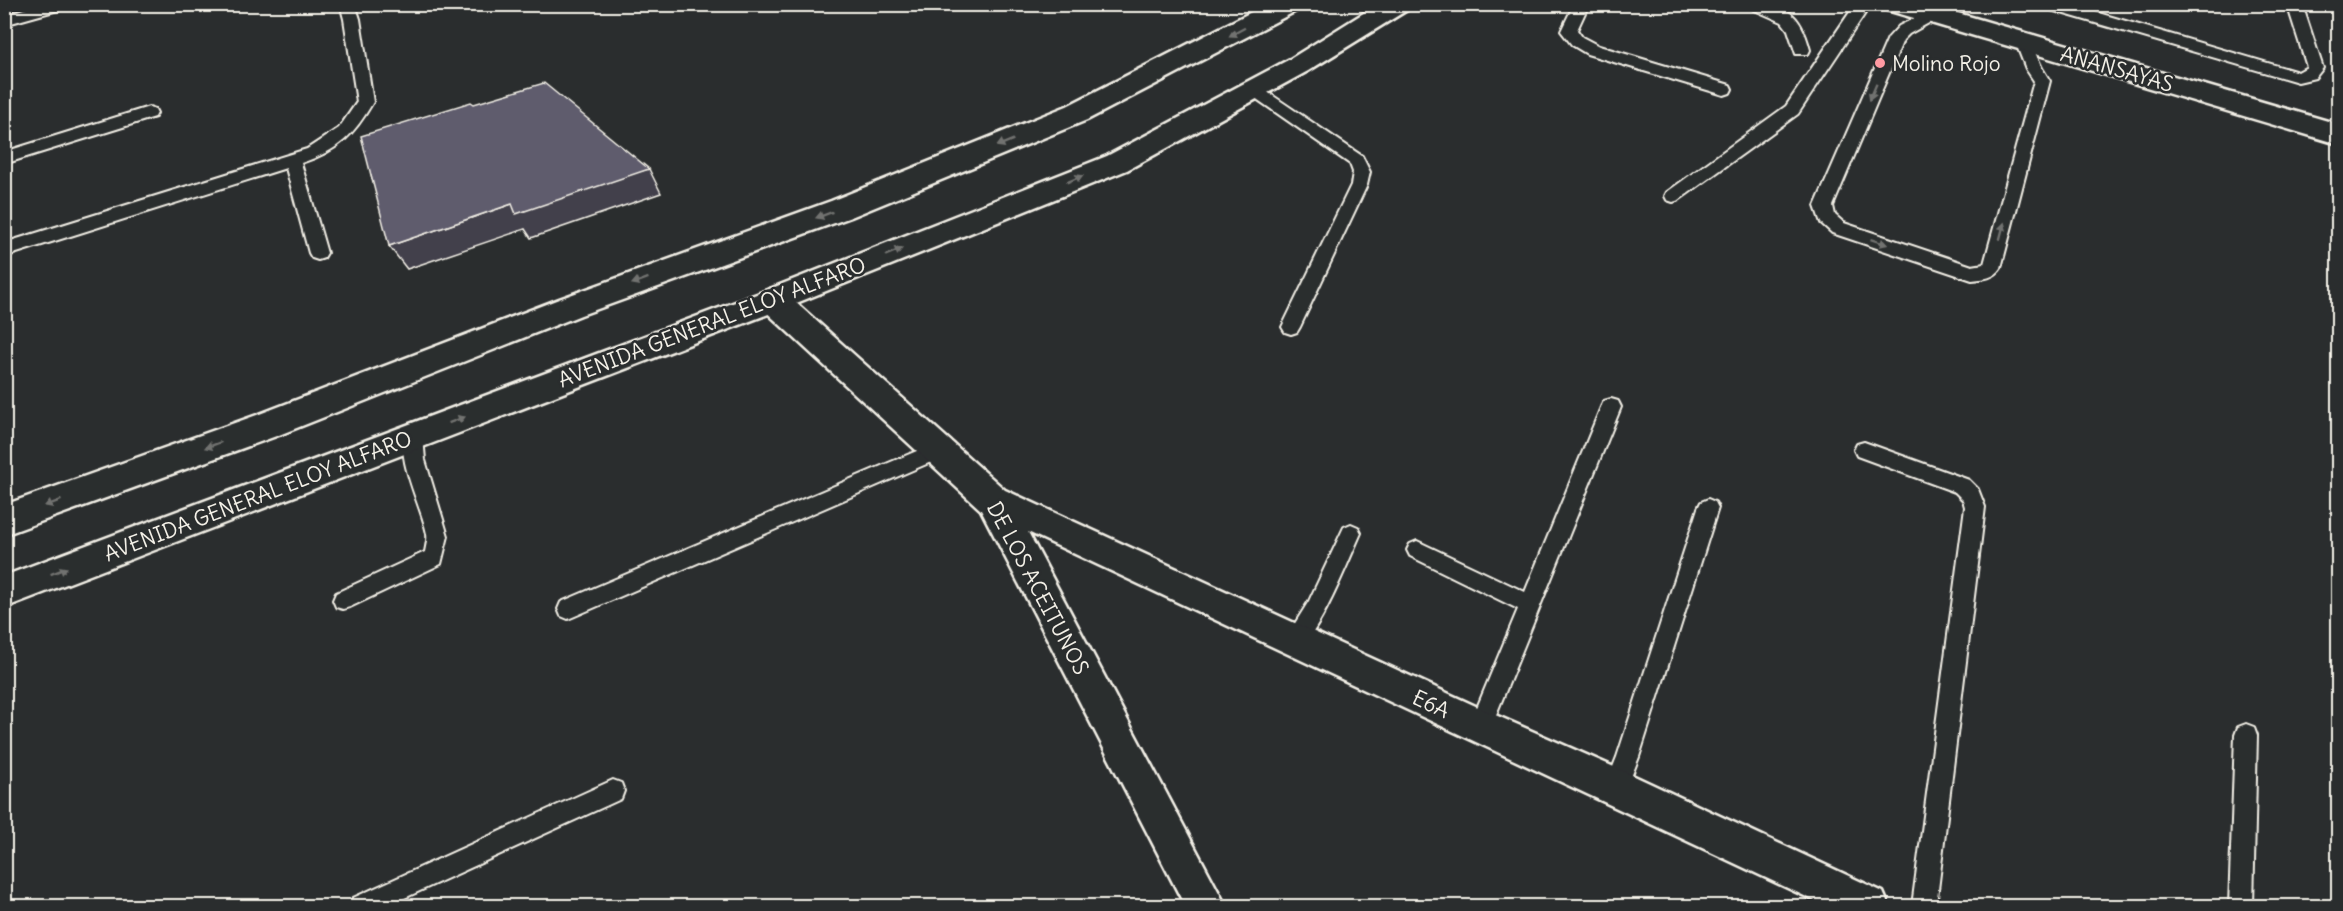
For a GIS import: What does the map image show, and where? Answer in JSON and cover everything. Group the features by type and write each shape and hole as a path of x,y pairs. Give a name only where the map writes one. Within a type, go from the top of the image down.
{"main road":[{"path":"4,520 268,425 570,307 841,209 1077,113 1289,4"},
{"name":"AVENIDA GENERAL ELOY ALFARO","path":"4,592 773,300 1117,163 1299,65 1398,4"},
{"name":"ANANSAYAS","path":"1896,4 2338,134"},
{"name":"DE LOS ACEITUNOS","path":"773,300 993,500 1206,906"},
{"name":"E6A","path":"993,500 1869,906"}],"lane":[{"path":"4,20 60,4"},
{"path":"4,250 313,153 345,132 365,102 352,19 347,4"},
{"path":"1582,4 1569,32 1593,50 1724,89"},
{"path":"1755,4 1779,12 1790,19 1797,28 1802,50"},
{"path":"1673,196 1792,110 1860,9 1858,4"},
{"path":"2049,4 2298,77 2309,74 2315,68 2294,4"},
{"path":"1931,15 1904,30 1896,38 1824,206 1827,218 1838,228 1972,273 1984,272 1992,268 2042,81 2034,69 2023,41"},
{"path":"1254,89 1356,160 1362,168 1359,186 1291,327"},
{"path":"4,158 148,113"},
{"path":"292,160 318,252"},
{"path":"1480,727 1611,407"},
{"path":"343,600 434,558 438,536 416,460 413,437"},
{"path":"568,609 939,450"},
{"path":"1864,450 1962,486 1971,495 1975,507 1924,906"},
{"path":"1616,787 1628,757 1708,508"},
{"path":"1295,641 1316,608 1351,533"},
{"path":"1417,549 1531,605"},
{"path":"2241,906 2246,735"},
{"path":"361,906 613,791"}],"building":[{"path":"544,83 649,169 516,214 512,204 389,246 361,136 471,102 474,104"}],"place":[{"name":"Molino Rojo","path":"1880,63"}]}
